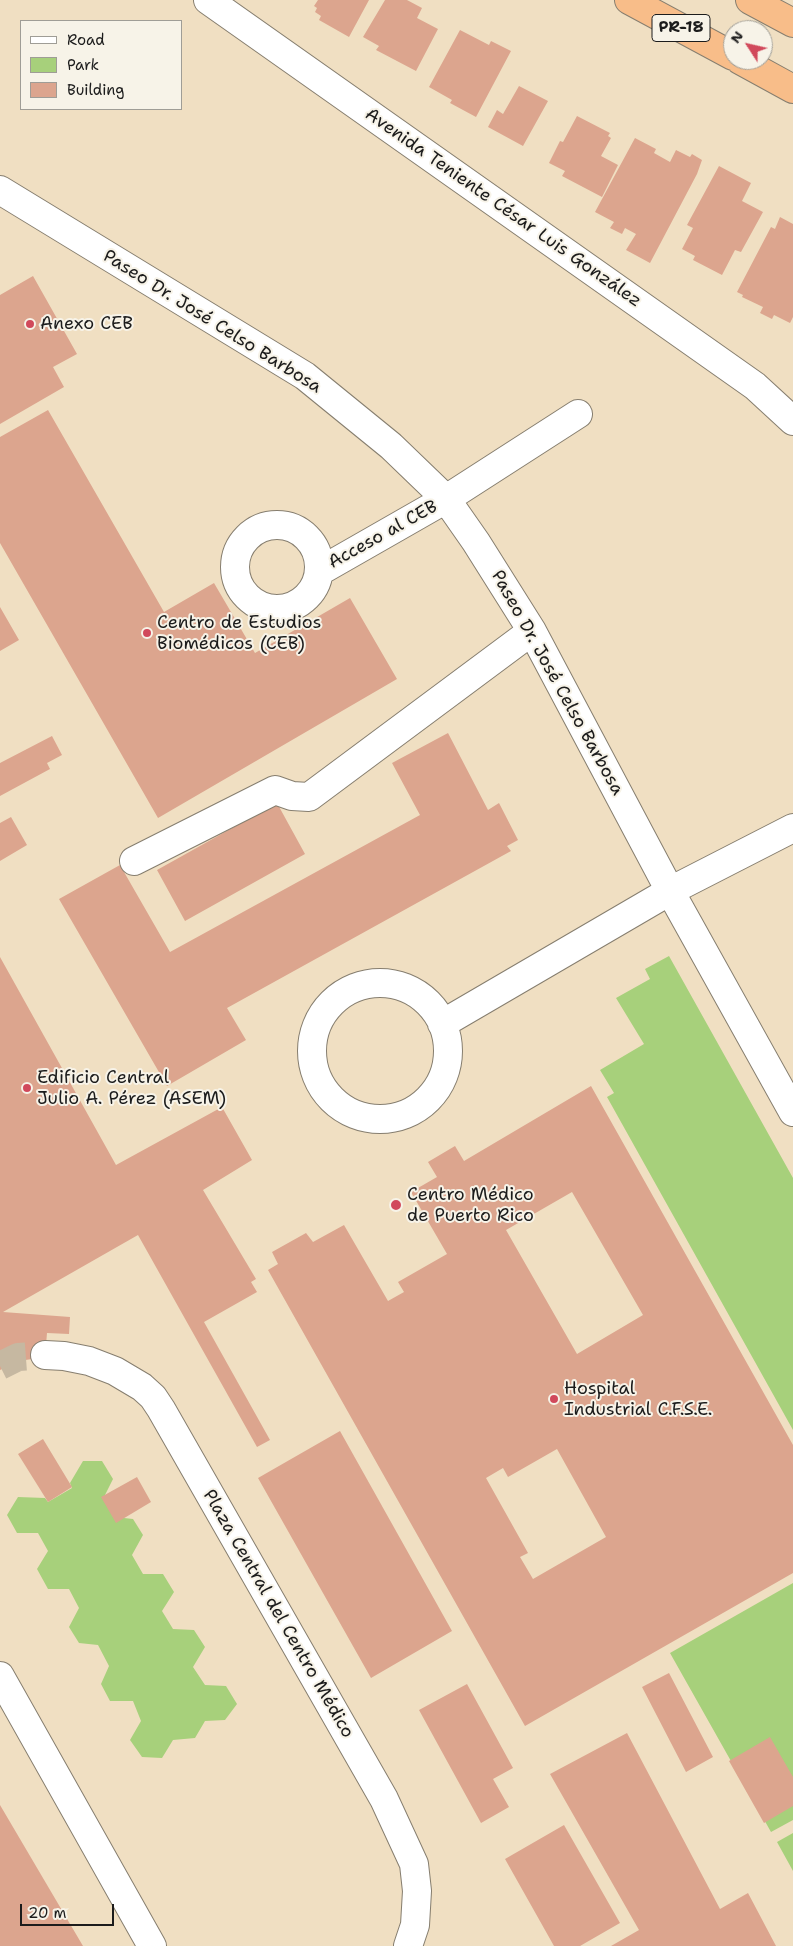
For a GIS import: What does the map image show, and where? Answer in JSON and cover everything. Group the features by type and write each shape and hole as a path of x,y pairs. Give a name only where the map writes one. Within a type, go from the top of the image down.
{"highway":[{"name":"PR-18","path":"629,0 723,51"},
{"path":"750,0 793,23"},
{"path":"758,70 793,89"}],"street":[{"name":"Avenida Teniente César Luis González","path":"208,0 755,386 793,421"},
{"name":"Paseo Dr. José Celso Barbosa","path":"0,190 304,376 391,446 446,499 476,542 532,631 670,891 793,1112"},
{"name":"Acceso al CEB","path":"320,571 446,499 578,414"},
{"path":"134,861 275,790 292,796 308,797 532,631"},
{"path":"442,1024 670,891 793,828"},
{"path":"382,983 405,988 425,1000 435,1011 442,1024 447,1047 446,1064 442,1078 433,1092 418,1106 405,1114 383,1118 356,1115 343,1108 326,1093 315,1072 312,1052 316,1027 323,1014 338,997 358,986 382,983"},
{"name":"Plaza Central del Centro Médico","path":"46,1355 89,1361 115,1371 142,1387 162,1409 384,1799 414,1864 417,1891 415,1925 408,1946"},
{"path":"0,1676 152,1946"}],"green space":[{"path":"669,956 793,1178 793,1430 607,1097 614,1093 600,1070 644,1044 616,998 650,979 645,969"},
{"path":"83,1461 102,1461 113,1479 105,1495 124,1518 133,1519 143,1535 132,1555 143,1574 163,1574 174,1592 162,1611 173,1629 194,1630 205,1647 193,1667 205,1685 226,1686 237,1704 225,1720 205,1721 195,1738 173,1740 162,1758 142,1757 130,1740 141,1721 133,1701 110,1701 101,1684 109,1666 98,1645 79,1643 69,1627 79,1608 69,1589 48,1589 37,1569 48,1551 38,1533 17,1533 7,1515 18,1497 45,1498 48,1502 72,1488 70,1483"},
{"path":"793,1583 793,1820 771,1832 670,1653"},
{"path":"793,1833 793,1871 777,1842"}],"building":[{"path":"318,0 369,0 349,37 319,20 321,16 315,12 317,8 314,6"},
{"path":"385,0 407,0 422,8 417,18 438,29 416,71 376,50 379,46 363,37"},
{"path":"460,30 489,45 491,41 511,51 476,117 450,103 452,100 429,87"},
{"path":"519,86 548,101 523,146 488,127 497,110 503,114"},
{"path":"577,116 610,133 608,136 611,138 601,156 618,165 602,197 562,176 565,171 549,163 560,141 563,142"},
{"path":"635,138 656,149 654,153 670,162 676,150 690,157 692,154 702,160 697,174 650,263 626,250 636,234 625,228 622,234 610,228 614,222 595,212"},
{"path":"719,166 751,183 742,201 763,212 741,252 735,250 722,275 693,260 695,256 682,249 693,228 687,225"},
{"path":"780,217 793,224 793,317 790,323 774,315 772,319 760,313 763,307 742,297 743,295 737,292 771,227 775,229"},
{"name":"Anexo CEB","path":"33,276 77,354 53,367 64,387 0,424 0,295"},
{"name":"Centro de Estudios Biomédicos (CEB)","path":"48,410 164,612 214,583 255,653 350,598 397,679 158,818 0,543 0,437"},
{"path":"0,607 19,640 0,651"},
{"path":"448,733 488,810 499,803 518,840 507,846 511,851 227,1008 246,1040 167,1086 59,899 120,865 170,952 420,815 392,763"},
{"path":"52,736 62,755 47,763 50,769 0,796 0,763"},
{"path":"277,803 305,854 185,921 157,870"},
{"path":"11,817 27,845 0,861 0,823"},
{"path":"0,957 116,1165 222,1107 252,1160 203,1190 256,1279 251,1282 257,1292 204,1322 270,1440 257,1447 138,1235 3,1312 70,1317 69,1334 47,1333 45,1357 19,1361 0,1370"},
{"name":"Hospital Industrial C.F.S.E.","path":"591,1086 793,1445 793,1573 525,1726 268,1270 278,1264 272,1252 306,1233 313,1242 344,1225 388,1301 404,1292 398,1282 447,1254 411,1192 437,1177 428,1162 455,1146 464,1161","holes":["572,1192 643,1315 577,1354 506,1230","557,1449 606,1537 533,1579 520,1557 528,1553 486,1478 503,1468 508,1477"]},
{"path":"340,1431 452,1631 371,1678 258,1478"},
{"path":"43,1439 72,1487 48,1502 18,1454"},
{"path":"137,1477 151,1502 116,1523 101,1497"},
{"path":"669,1673 713,1757 686,1772 642,1687"},
{"path":"467,1684 513,1768 493,1779 509,1807 481,1823 419,1710"},
{"path":"627,1733 720,1909 748,1893 776,1946 611,1946 639,1930 550,1774"},
{"path":"770,1737 793,1777 793,1806 764,1823 729,1761"},
{"path":"0,1805 83,1946 0,1946"},
{"path":"564,1825 620,1923 580,1946 554,1946 505,1859"}],"tunnel":[{"path":"0,1366 18,1357 45,1355"}],"place":[{"name":"Anexo CEB","path":"30,324"},
{"name":"Centro de Estudios Biomédicos (CEB)","path":"147,633"},
{"name":"Edificio Central Julio A. Pérez (ASEM)","path":"27,1088"},
{"name":"Centro Médico de Puerto Rico","path":"396,1205"},
{"name":"Hospital Industrial C.F.S.E.","path":"554,1399"}]}
